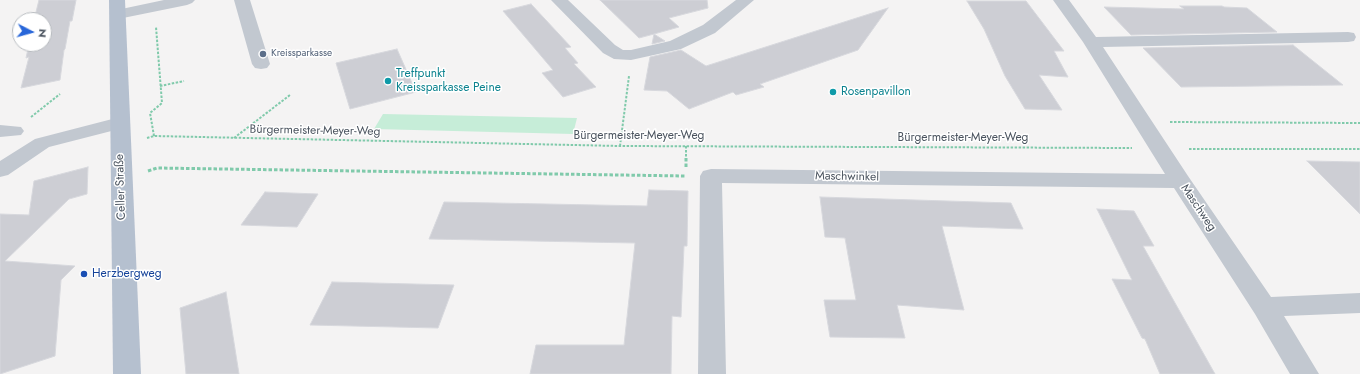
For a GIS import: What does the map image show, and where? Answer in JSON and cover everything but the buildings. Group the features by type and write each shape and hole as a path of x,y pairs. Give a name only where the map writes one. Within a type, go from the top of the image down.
{"main road":[{"name":"Celler Straße","path":"117,7 127,374"}],"street":[{"path":"117,7 154,6 187,0"},
{"path":"242,0 261,64"},
{"path":"559,0 610,49 620,55 632,55 675,45 709,29 746,0"},
{"name":"Maschweg","path":"1061,0 1091,42 1159,149 1264,307 1305,374"},
{"path":"1091,42 1348,37"},
{"path":"0,170 42,143 120,134"},
{"path":"711,176 712,374"},
{"name":"Maschwinkel","path":"711,176 1180,181"},
{"path":"1264,307 1360,303"}],"path":[{"path":"154,6 162,103 150,113 154,136"},
{"path":"620,146 632,55"},
{"path":"160,86 184,81"},
{"path":"7,131 60,94"},
{"path":"234,138 290,95"},
{"path":"1142,122 1360,123"},
{"name":"Bürgermeister-Meyer-Weg","path":"120,134 234,138 620,146 1360,149"},
{"path":"686,146 686,176"},
{"path":"121,179 157,168 711,176"}],"green space":[{"path":"383,114 577,118 573,134 374,129"}],"place":[{"name":"Kreissparkasse","path":"263,54"},
{"name":"Treffpunkt Kreissparkasse Peine","path":"388,81"},
{"name":"Rosenpavillon","path":"833,92"},
{"name":"Herzbergweg","path":"84,274"}]}
